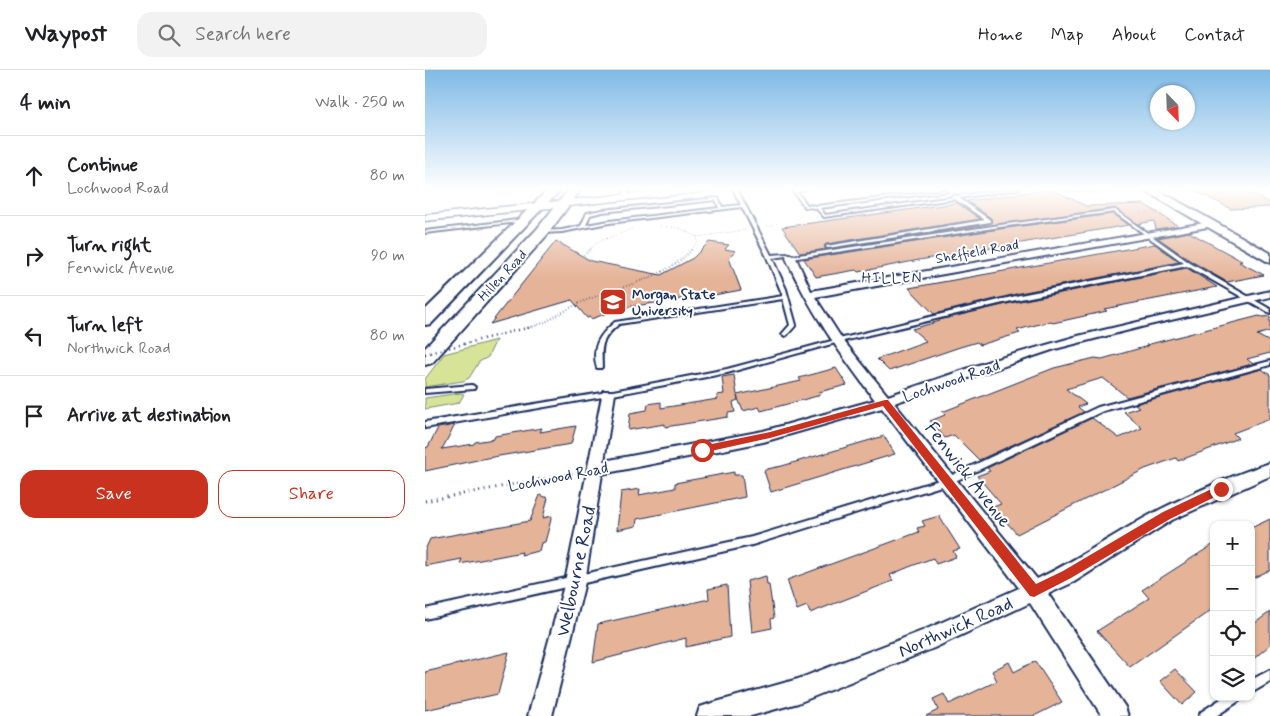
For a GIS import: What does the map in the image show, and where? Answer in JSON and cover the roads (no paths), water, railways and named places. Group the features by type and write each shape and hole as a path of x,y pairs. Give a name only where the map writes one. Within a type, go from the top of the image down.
{"main road":[{"name":"Hillen Road","path":"425,359 552,219"},
{"path":"1202,219 1270,259"},
{"name":"Hillen Road","path":"425,320 526,220"},
{"path":"449,296 484,295"}],"street":[{"name":"Sheffield Road","path":"808,295 1210,224"},
{"name":"Fenwick Avenue","path":"791,258 808,295 837,341 1034,592 1116,716"},
{"name":"Lochwood Road","path":"596,470 770,435 885,402 1063,343 1270,294"},
{"name":"Welbourne Road","path":"540,716 575,582 608,394"},
{"name":"Northwick Road","path":"709,716 798,691 926,640 1034,592 1067,575 1166,516 1221,489 1270,469"}],"lane":[{"path":"583,227 586,219"},
{"path":"542,232 634,219"},
{"path":"750,219 769,257 785,297 793,325 785,334"},
{"path":"828,247 989,221 986,219"},
{"path":"769,257 787,255 791,258 1053,219"},
{"path":"1127,219 1188,264 1270,311"},
{"path":"425,232 526,220"},
{"path":"425,425 608,394 727,371 837,341 1020,296 1188,264"},
{"path":"599,366 598,344 604,333 617,324 785,297"},
{"path":"425,614 752,541 948,481 1101,410 1270,363"},
{"path":"425,391 472,387"},
{"path":"1255,685 1270,676"},
{"path":"1205,716 1229,701"}],"place":[{"name":"Morgan State University","path":"613,302"}],"district":[{"name":"HILLEN","path":"892,278"}]}
